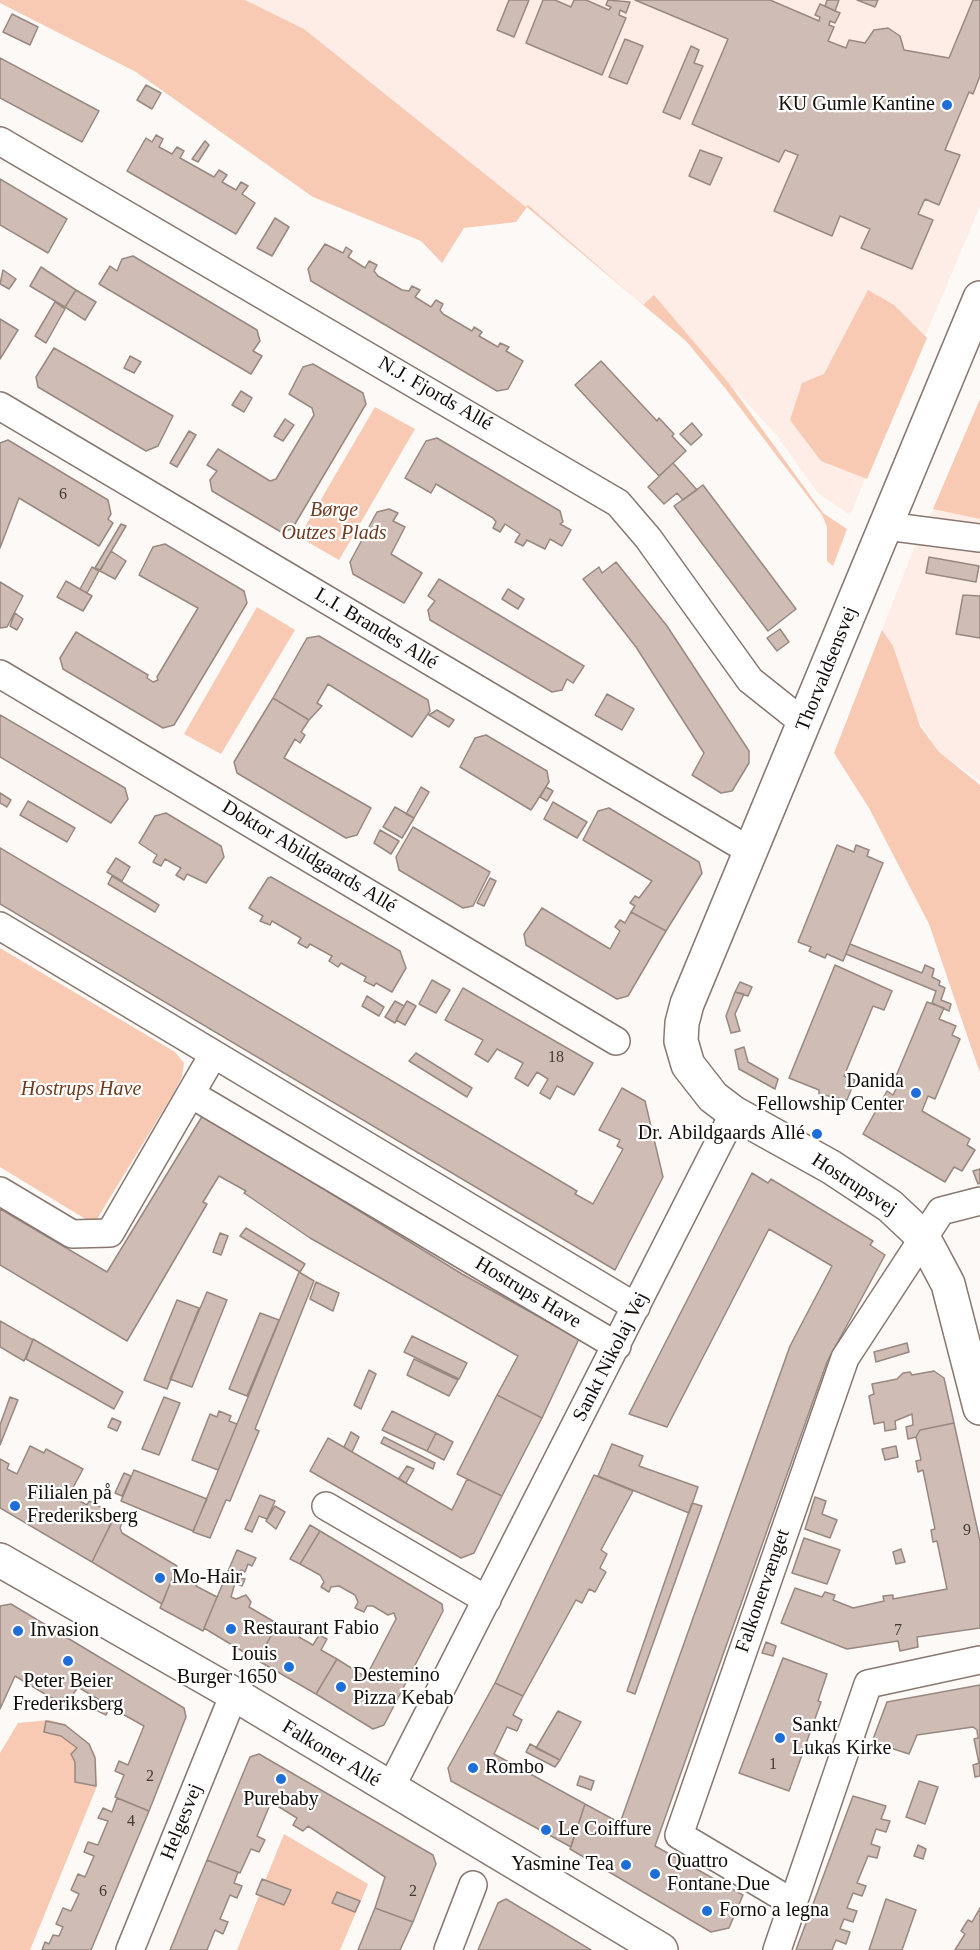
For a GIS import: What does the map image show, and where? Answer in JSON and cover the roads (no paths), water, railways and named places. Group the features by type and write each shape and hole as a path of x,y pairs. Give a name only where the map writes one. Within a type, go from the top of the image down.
{"street":[{"name":"N.J. Fjords Allé","path":"0,141 618,503 648,538 750,680 804,723"},
{"name":"Thorvaldsensvej","path":"681,1041 682,1023 687,1004 980,298"},
{"name":"L.I. Brandes Allé","path":"0,406 752,852"},
{"path":"886,526 980,538"},
{"name":"Doktor Abildgaards Allé","path":"0,674 616,1041"},
{"path":"0,926 636,1307"},
{"name":"Hostrupsvej","path":"681,1041 688,1065 713,1097 734,1113 831,1167 890,1206 922,1237 948,1284 980,1407"},
{"path":"0,1191 72,1234 110,1233 213,1055"},
{"name":"Hostrups Have","path":"191,1094 617,1346"},
{"name":"Sankt Nikolaj Vej","path":"390,1789 734,1113"},
{"path":"922,1237 941,1211 980,1201"},
{"name":"Falkonervænget","path":"793,1903 680,1835 695,1783 845,1358 922,1237"},
{"path":"326,1506 487,1600"},
{"name":"Falkoner Allé","path":"0,1560 234,1694 661,1950"},
{"path":"777,1950 868,1684 980,1660"},
{"name":"Helgesvej","path":"130,1950 234,1694"},
{"path":"448,1950 473,1885"}],"place":[{"name":"KU Gumle Kantine","path":"947,105"},
{"name":"Danida Fellowship Center","path":"916,1093"},
{"name":"Dr. Abildgaards Allé","path":"817,1134"},
{"name":"Filialen på Frederiksberg","path":"15,1506"},
{"name":"Mo-Hair","path":"160,1578"},
{"name":"Restaurant Fabio","path":"231,1629"},
{"name":"Invasion","path":"18,1631"},
{"name":"Peter Beier Frederiksberg","path":"68,1661"},
{"name":"Louis Burger 1650","path":"289,1667"},
{"name":"Destemino Pizza Kebab","path":"341,1687"},
{"name":"Sankt Lukas Kirke","path":"780,1738"},
{"name":"Rombo","path":"473,1768"},
{"name":"Purebaby","path":"281,1779"},
{"name":"Le Coiffure","path":"546,1830"},
{"name":"Yasmine Tea","path":"626,1865"},
{"name":"Quattro Fontane Due","path":"655,1874"},
{"name":"Forno a legna","path":"707,1911"}],"park label":[{"name":"Børge Outzes Plads","path":"334,522"}]}
